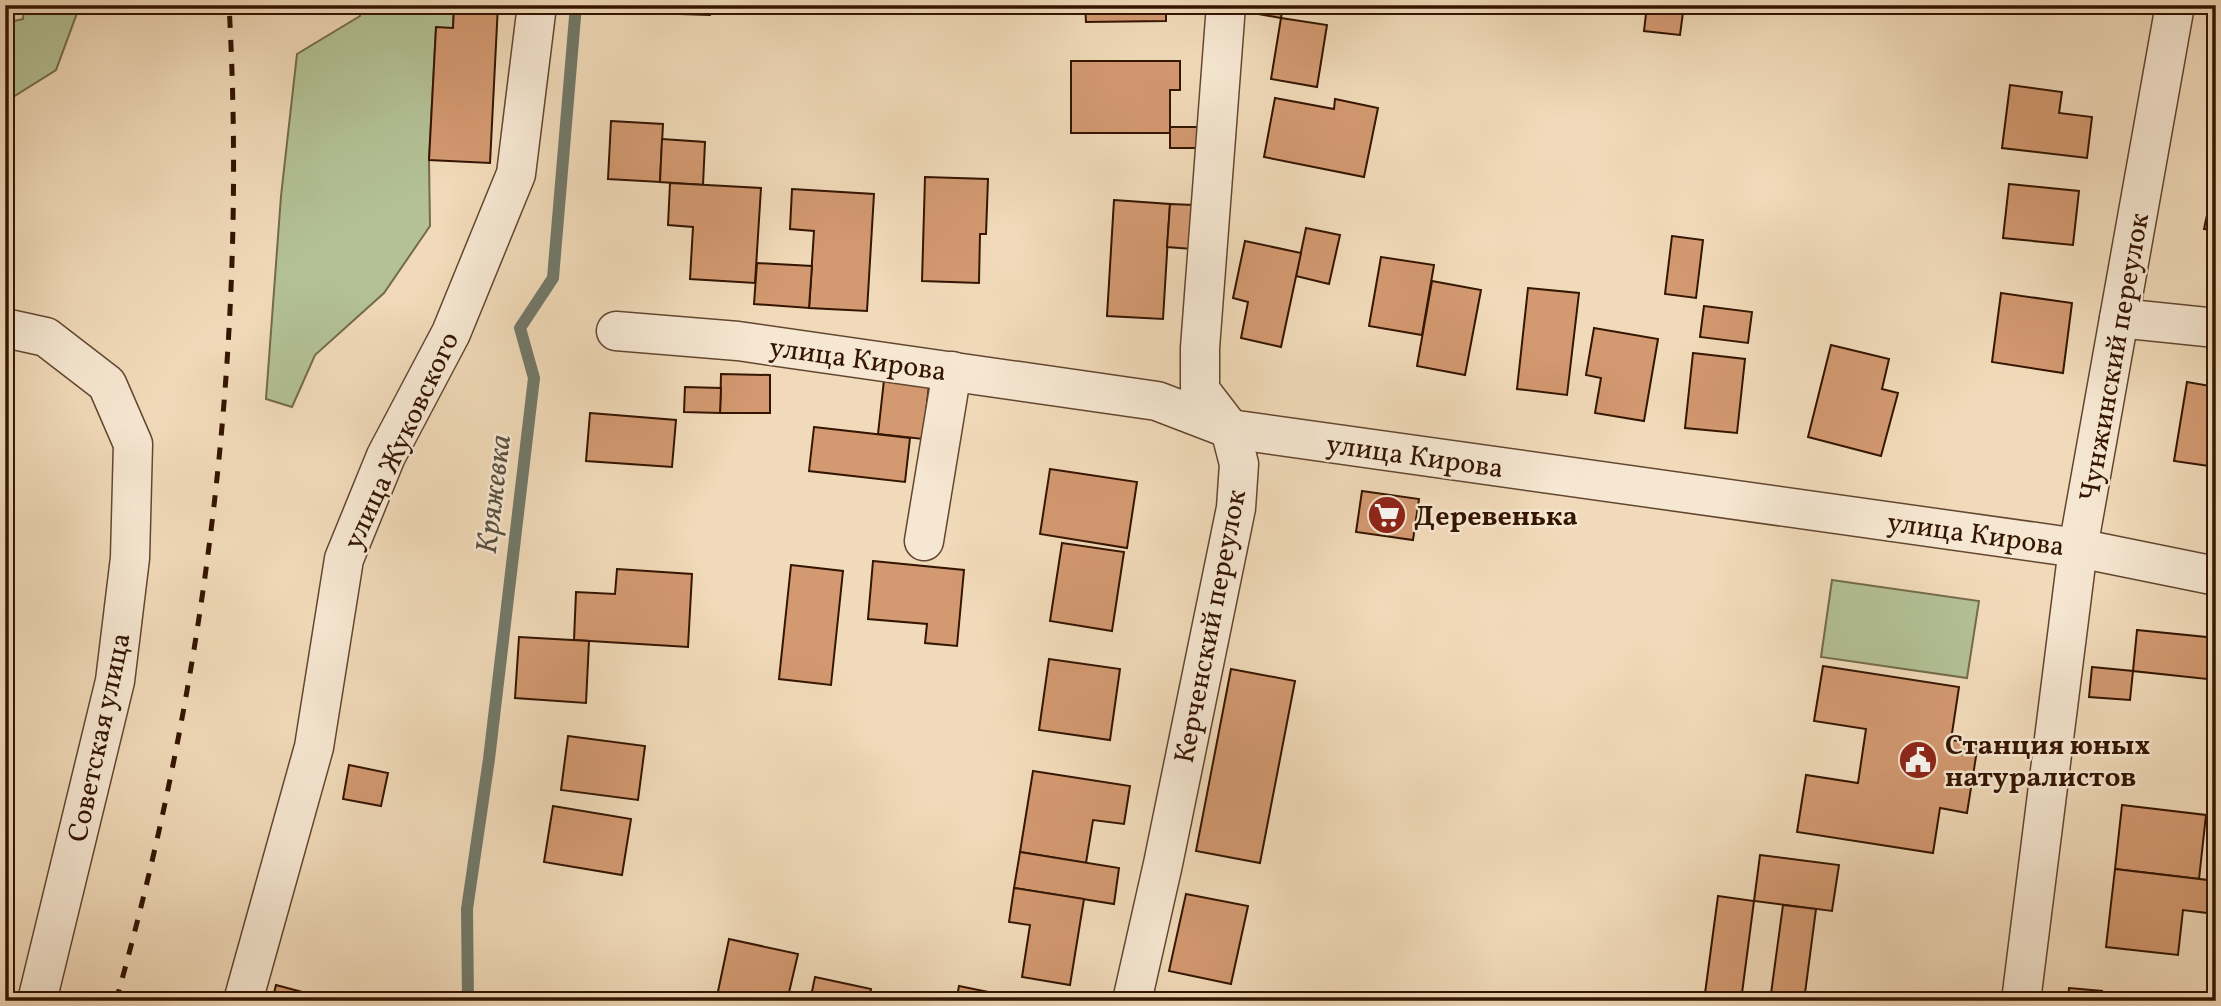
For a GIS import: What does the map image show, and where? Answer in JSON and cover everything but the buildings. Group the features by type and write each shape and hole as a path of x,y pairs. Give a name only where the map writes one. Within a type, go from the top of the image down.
{"street":[{"name":"улица Жуковского","path":"243,1001 314,747 344,559 386,456 451,333 516,174 537,5"},
{"name":"Керченский переулок","path":"1132,1001 1236,508 1239,464 1230,429 1200,390 1200,348 1226,5"},
{"name":"Чунжинский переулок","path":"2021,1001 2078,548 2175,5"},
{"path":"2119,318 2216,328"},
{"name":"Советская улица","path":"5,328 46,337 107,384 133,444 130,558 115,681 37,1001"},
{"name":"улица Кирова","path":"617,331 738,341 1157,401 1230,429 2078,548 2216,576"},
{"path":"924,541 952,371"}],"green space":[{"path":"24,5 80,5 56,70 5,102 5,23 23,19"},
{"path":"361,5 454,5 453,28 436,28 429,160 430,226 384,293 315,355 292,407 266,399 281,196 297,54 360,16"},
{"path":"1832,580 1979,601 1967,678 1821,657"}],"waterway":[{"name":"Кряжевка","path":"468,1001 467,909 489,759 534,378 520,328 553,278 576,5"}],"railway":[{"path":"116,1001 148,879 175,756 197,632 214,507 226,382 232,257 233,131 229,5"}],"place":[{"name":"Деревенька","path":"1387,515"},
{"name":"Станция юных натуралистов","path":"1918,760"}]}
